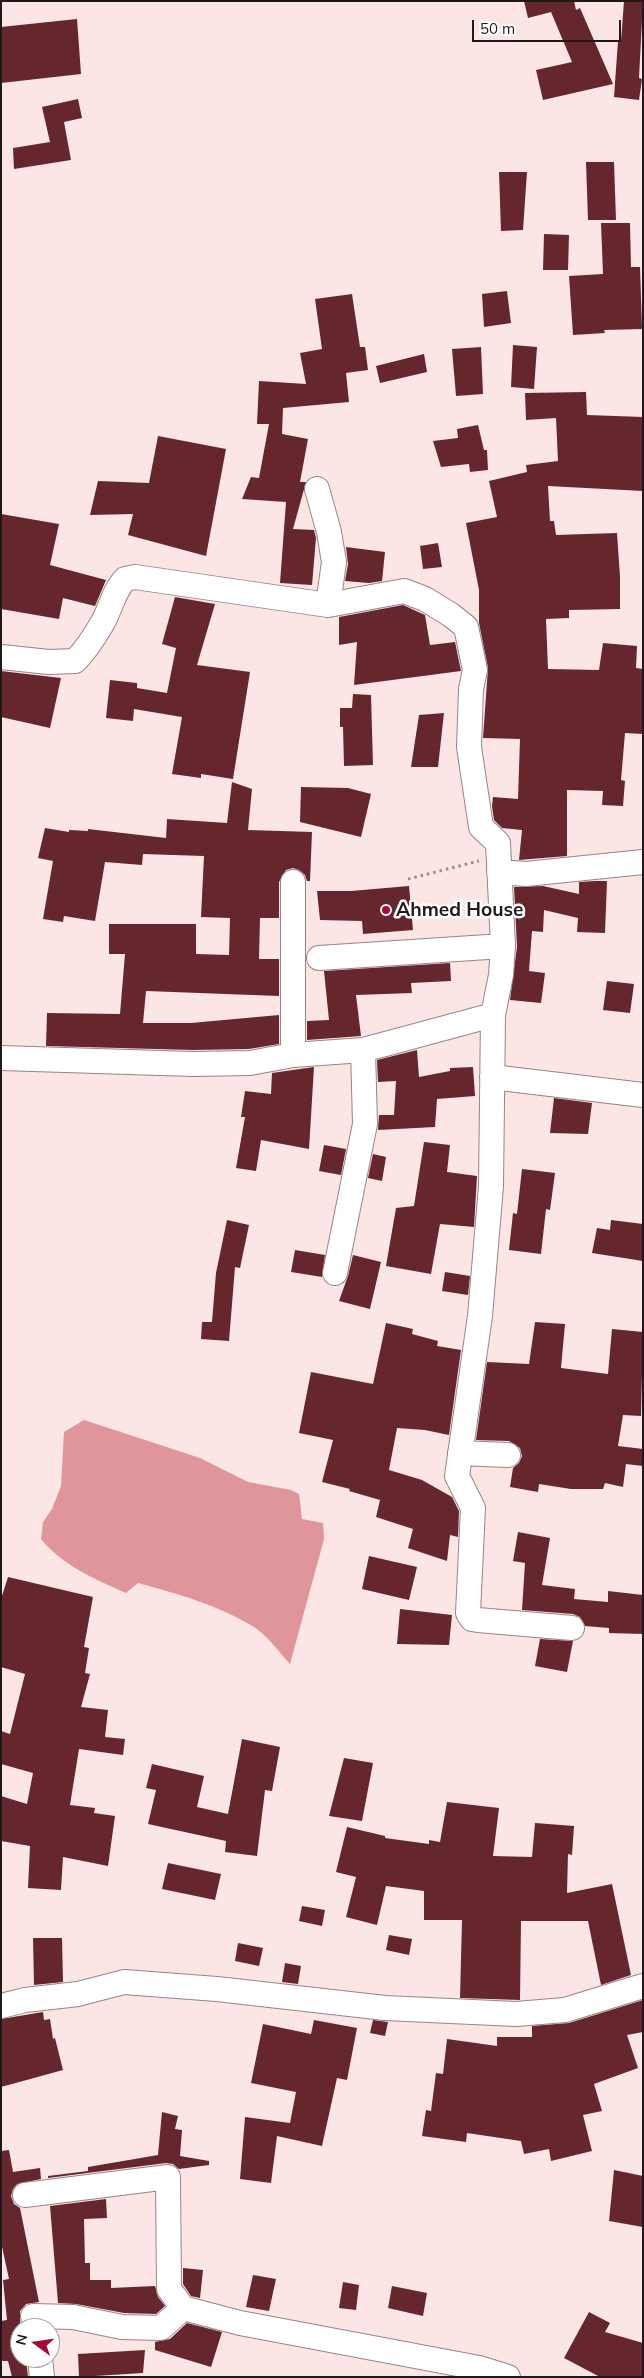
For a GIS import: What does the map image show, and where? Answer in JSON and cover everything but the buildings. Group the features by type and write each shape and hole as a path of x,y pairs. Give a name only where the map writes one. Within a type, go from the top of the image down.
{"street":[{"path":"317,489 330,532 334,562 328,604"},
{"path":"1,656 49,662 75,661 103,622 124,579 135,578 328,604 404,591 425,599 451,614 466,627 475,670 471,689 469,747 481,827 498,843 493,865 503,946 502,975 493,1015 491,1186 480,1316 457,1476 473,1508 468,1613 472,1618 572,1628"},
{"path":"493,865 526,874 643,862"},
{"path":"293,1054 294,882"},
{"path":"319,958 503,946"},
{"path":"1,1058 193,1064 250,1062 293,1054 363,1050 493,1015"},
{"path":"335,1273 365,1124 363,1050"},
{"path":"492,1076 643,1095"},
{"path":"460,1453 508,1455"},
{"path":"1,2006 25,2000 78,1994 124,1982 217,1989 385,2008 516,2014 565,2010 643,1986"},
{"path":"25,2195 168,2177 169,2288 183,2308 240,2324 508,2377"},
{"path":"33,2318 33,2316 73,2317 122,2327 161,2328 183,2308"}],"path":[{"path":"408,879 493,865"}],"shaded area":[{"path":"84,1420 200,1458 248,1482 291,1490 299,1494 302,1519 323,1523 324,1539 290,1664 264,1635 241,1619 198,1601 138,1583 126,1593 91,1577 69,1564 41,1539 43,1522 52,1509 61,1486 64,1432"}],"place":[{"name":"Ahmed House","path":"386,910"}]}
